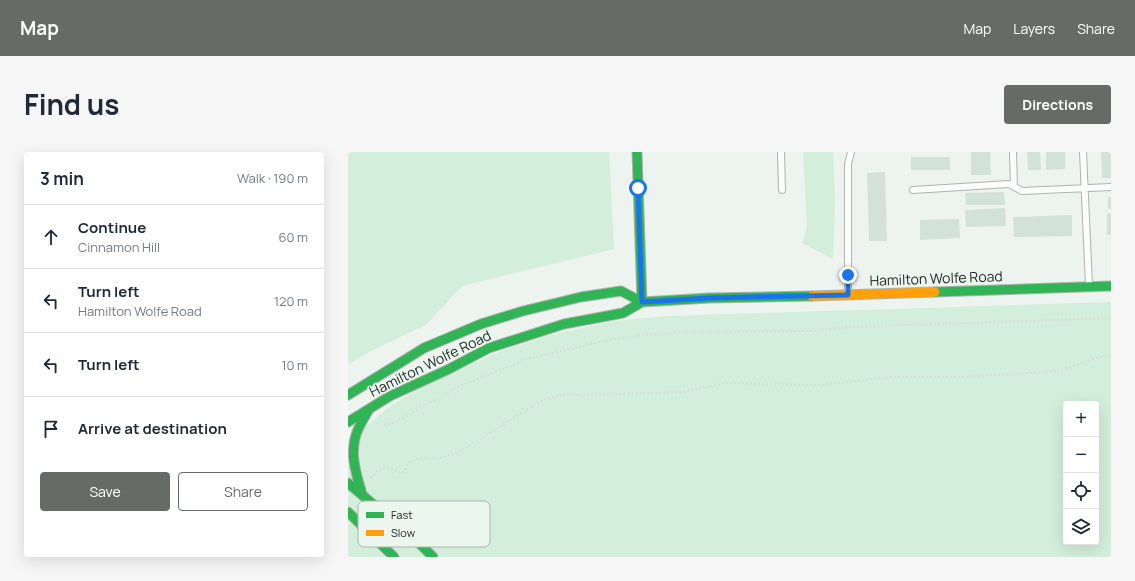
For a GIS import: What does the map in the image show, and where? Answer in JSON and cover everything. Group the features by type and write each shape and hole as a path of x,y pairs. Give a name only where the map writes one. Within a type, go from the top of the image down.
{"street":[{"path":"637,152 642,302"},
{"name":"Hamilton Wolfe Road","path":"348,422 390,396 448,370 489,348 564,324 623,313 642,302 709,298 1111,286"},
{"name":"Hamilton Wolfe Road","path":"348,395 424,348 481,324 523,310 581,297 621,291 642,302"},
{"path":"362,494 354,465 353,448 357,433 370,409"},
{"path":"348,483 370,501"},
{"path":"348,512 358,522"},
{"path":"384,547 394,557"},
{"path":"423,547 433,557"}],"lane":[{"path":"781,152 782,190"},
{"path":"848,295 848,164 851,152"},
{"path":"1013,152 1014,187"},
{"path":"1083,152 1089,286"},
{"path":"913,190 1009,184 1022,191 1111,187"}],"path":[{"path":"384,425 394,423 457,387 528,359 608,340 644,335 686,332 812,331 849,327 1111,318"},
{"path":"370,479 378,470 382,468 402,472 410,462 415,459 442,458 456,454 544,399 563,395 683,392 726,383 820,385 892,377 960,377 1060,371 1101,356 1111,355"}],"green space":[{"path":"348,152 609,152 614,249 462,286 427,324 367,353 348,365"},
{"path":"803,152 833,152 835,199 833,259 802,243 807,227"},
{"path":"1111,302 1111,557 348,557 348,443 392,405 438,378 501,351 554,334 614,321 667,316"}],"building":[{"path":"971,152 990,152 991,175 971,175"},
{"path":"1027,152 1040,152 1041,170 1028,170"},
{"path":"1046,152 1065,152 1065,169 1046,170"},
{"path":"1101,152 1111,152 1111,178 1102,178"},
{"path":"911,157 950,157 950,170 911,170"},
{"path":"885,172 887,241 869,241 867,173"},
{"path":"1004,192 1005,205 966,205 965,193"},
{"path":"1108,197 1111,197 1111,209 1108,209"},
{"path":"1005,208 1006,226 966,227 965,210"},
{"path":"1111,213 1111,235 1107,235 1107,214"},
{"path":"1072,215 1072,236 1014,237 1013,217"},
{"path":"959,219 960,238 920,240 920,220"}],"traffic: fast":[{"path":"637,152 642,302"},
{"path":"935,292 1111,286"},
{"path":"348,395 424,348 481,324 523,311 581,297 621,291 642,302"},
{"path":"348,422 390,396 447,370 489,348 564,324 623,313 642,302 709,298 812,296"},
{"path":"362,494 353,455 357,432 369,409"},
{"path":"348,483 369,501"},
{"path":"348,512 358,522"},
{"path":"384,547 394,557"},
{"path":"423,547 433,557"}],"traffic: slow":[{"path":"812,296 935,292"}],"route":[{"path":"638,188 642,302 709,298 848,295 848,275"}]}
